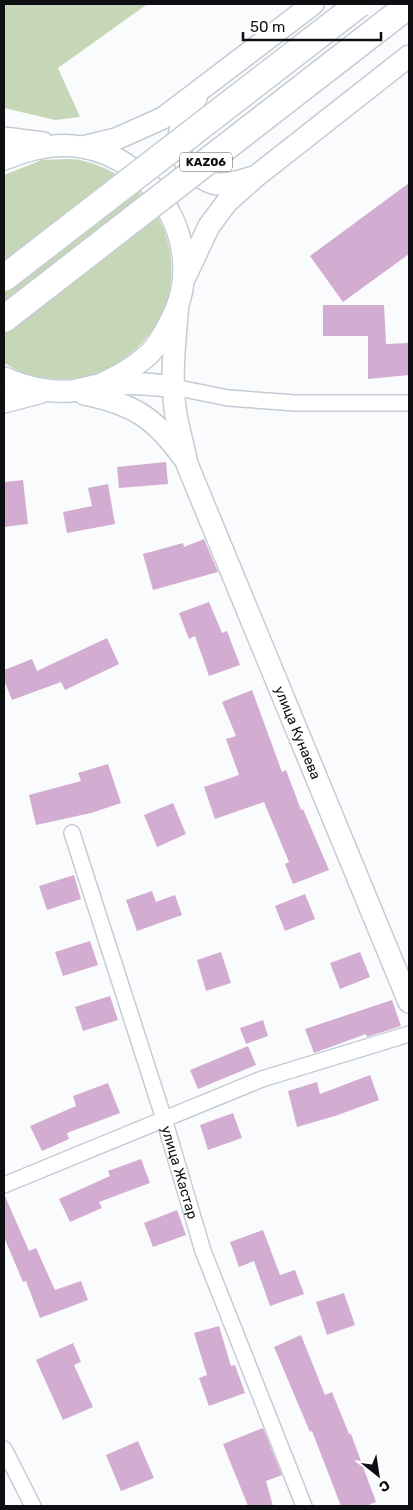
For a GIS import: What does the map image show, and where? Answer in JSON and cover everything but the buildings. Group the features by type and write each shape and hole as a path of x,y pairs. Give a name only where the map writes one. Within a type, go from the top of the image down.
{"highway":[{"name":"KАZ06","path":"4,278 359,4"},
{"name":"KАZ06","path":"4,319 409,5"}],"main road":[{"path":"82,147 140,130 163,118 313,4"},
{"path":"188,464 176,415 174,387 178,304 183,282 209,226 228,202 255,177 409,56"},
{"path":"199,91 181,124 178,143 181,156 201,178 214,184 255,177"},
{"path":"4,138 82,147 108,154 131,167 156,191 167,206 178,230 183,256 183,282"},
{"path":"4,160 31,149 60,145"},
{"path":"100,385 127,372 149,354 167,330 178,304"},
{"path":"4,378 24,386 50,391 72,391 100,385 150,384 174,387"},
{"path":"4,402 50,391"},
{"path":"72,391 113,400 147,416 168,437 188,464"},
{"name":"улица Кунаева","path":"188,464 409,1002"}],"street":[{"path":"174,387 228,398 295,403 409,403"},
{"name":"улица Жастар","path":"72,833 164,1119 203,1251 304,1506"},
{"path":"4,1185 262,1079 409,1034"},
{"path":"4,1449 33,1506"}],"green space":[{"path":"4,4 146,5 58,68 80,117 55,120 4,108"},
{"path":"42,160 80,160 100,166 119,176 135,188 148,202 159,219 167,238 171,258 171,279 169,297 161,316 137,348 122,360 105,370 86,376 66,379 32,376 21,373 4,363 4,175"}]}
